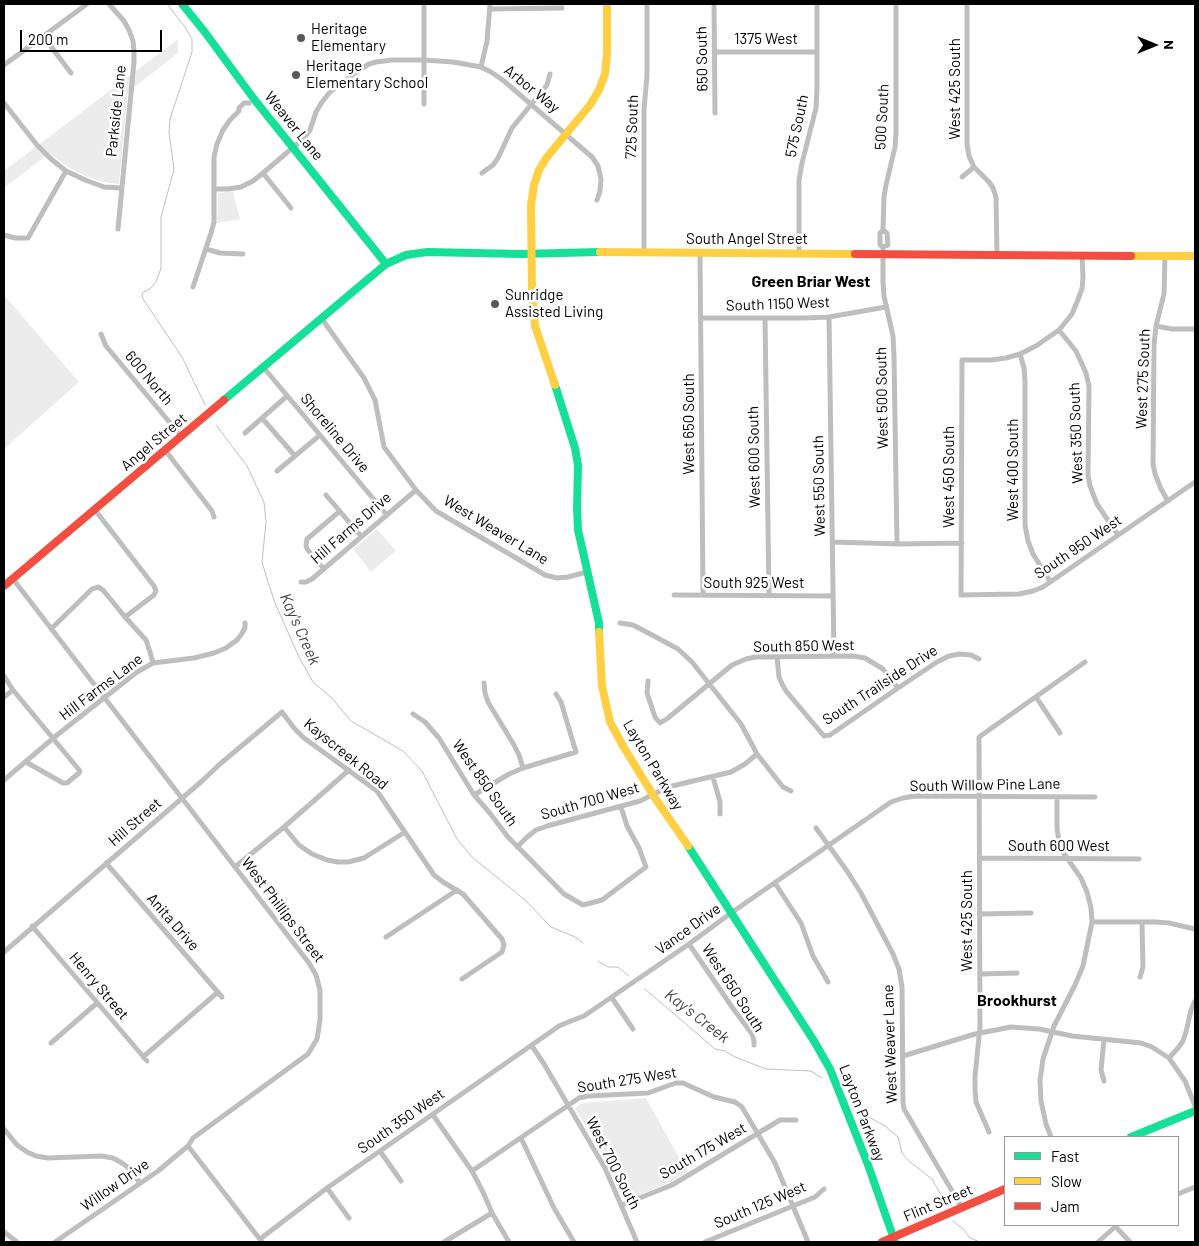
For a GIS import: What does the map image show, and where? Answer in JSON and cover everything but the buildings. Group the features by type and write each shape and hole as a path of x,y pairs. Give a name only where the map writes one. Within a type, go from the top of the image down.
{"main road":[{"name":"Weaver Lane","path":"182,4 202,28 252,101 386,264"},
{"name":"Layton Parkway","path":"607,4 607,54 599,90 590,105 547,157 539,170 531,205 532,293 536,326 575,448 578,465 578,530 599,623 602,686 610,722 653,794 707,874 830,1069 867,1162 894,1240"},
{"name":"South Angel Street","path":"322,319 386,264 406,255 427,252 532,254 576,252 799,253 883,250 931,255 1195,256"},
{"name":"Angel Street","path":"4,586 322,319"},
{"path":"1133,1136 1195,1111"},
{"name":"Flint Street","path":"882,1242 894,1240 1004,1189"}],"street":[{"path":"4,65 87,4"},
{"name":"Parkside Lane","path":"109,4 124,21 129,30 134,51 118,229"},
{"path":"424,4 424,104"},
{"name":"725 South","path":"644,252 644,109 647,76 647,4"},
{"name":"650 South","path":"714,4 715,113"},
{"name":"575 South","path":"799,253 799,180 816,108 817,4"},
{"name":"500 South","path":"883,250 880,245 880,233 883,230 884,197 895,147 896,133 896,4"},
{"name":"West 425 South","path":"967,4 967,144 969,156 974,167 989,182 996,197 996,255"},
{"path":"481,67 487,41 490,6 562,8"},
{"path":"43,36 71,72"},
{"name":"1375 West","path":"715,52 817,52"},
{"name":"Arbor Way","path":"214,189 241,187 263,173 304,138 310,130 316,112 330,92 359,70 376,62 424,60 453,62 481,67 504,81 592,157 598,166 601,179 597,200"},
{"path":"482,173 493,165 498,158 512,128 546,85 550,74"},
{"path":"193,287 214,222 214,157 217,144 230,120 239,111 248,108 252,101"},
{"path":"4,103 37,145 66,170 104,187 121,188"},
{"path":"962,177 974,167"},
{"path":"4,235 15,238 28,238 66,170"},
{"path":"263,173 291,208"},
{"path":"206,249 220,253 243,254"},
{"name":"West 500 South","path":"883,250 883,282 894,356 897,544"},
{"name":"West 650 South","path":"700,253 703,595"},
{"path":"1020,354 1036,346 1059,330 1072,314 1080,295 1083,278 1082,255"},
{"name":"West 275 South","path":"1165,256 1164,294 1156,326 1154,345 1153,464 1161,489 1168,500"},
{"name":"South 1150 West","path":"701,318 829,317 886,307"},
{"name":"West 550 South","path":"829,317 834,656"},
{"name":"West 600 South","path":"765,318 769,595"},
{"name":"West Weaver Lane","path":"322,319 364,378 375,400 384,447 416,490 436,511 545,575 557,578 587,572"},
{"path":"1156,326 1172,329 1195,329"},
{"name":"West 350 South","path":"1059,330 1076,351 1086,373 1089,386 1088,475 1090,486 1097,504 1118,536"},
{"name":"600 North","path":"101,334 106,346 181,436"},
{"name":"West 450 South","path":"961,595 962,360 991,360 1020,354"},
{"name":"West 400 South","path":"1020,354 1025,381 1025,525 1033,554 1050,581"},
{"name":"Shoreline Drive","path":"264,368 386,514"},
{"path":"245,433 287,396"},
{"path":"262,418 295,456"},
{"path":"277,471 320,435"},
{"path":"165,450 212,511 214,517"},
{"name":"South 950 West","path":"961,595 1019,594 1043,587 1195,482"},
{"name":"Hill Farms Drive","path":"301,582 312,579 416,490"},
{"path":"326,495 361,536"},
{"path":"95,510 156,591 125,617"},
{"path":"324,569 307,550 307,539 340,511"},
{"path":"833,542 897,544 962,543"},
{"name":"West Phillips Street","path":"12,579 309,963 316,975 320,990 320,1020 317,1039 308,1054 193,1138 188,1146"},
{"path":"50,629 92,589 98,587 103,590 146,640 153,663"},
{"name":"South 925 West","path":"674,595 833,596"},
{"name":"Hill Farms Lane","path":"4,780 137,672 153,663 214,654 237,640 246,623"},
{"path":"620,623 633,625 654,636 678,650 692,662 741,724 757,754 783,787 791,791"},
{"name":"South Trailside Drive","path":"777,657 779,677 786,691 824,736 830,735 936,662 949,656 960,654 979,658"},
{"name":"South 850 West","path":"648,681 647,693 655,717 660,723 732,665 756,657 853,656 865,658 883,669 898,688"},
{"path":"1060,733 1036,696 1085,662"},
{"path":"4,676 12,690 80,771 67,783 63,784 26,762"},
{"path":"484,683 488,702 519,754 523,768"},
{"path":"4,697 12,690"},
{"path":"474,795 509,774 523,768 576,752 561,702 556,694"},
{"name":"West 425 South","path":"989,1132 976,1102 974,1088 980,1032 979,737 1036,696"},
{"name":"Hill Street","path":"4,952 282,712"},
{"name":"Kayscreek Road","path":"282,712 304,738 377,791 434,875 462,894 502,939 504,945 502,952 462,979"},
{"name":"West 850 South","path":"412,714 425,722 439,738 474,795 508,838 564,894 583,906 602,900 646,867 639,848 627,826 621,807"},
{"name":"South 700 West","path":"517,847 536,830 640,801 668,787 684,782 730,772 745,764 757,754"},
{"path":"235,867 349,770"},
{"path":"713,777 720,802 720,814"},
{"name":"South Willow Pine Lane","path":"828,846 891,802 915,796 1095,797"},
{"path":"1051,1136 1041,1101 1040,1080 1043,1059 1052,1031 1083,966 1092,922 1087,892 1081,878 1060,848 1057,828 1057,797"},
{"path":"284,827 299,844 312,854 338,862 348,862 364,858 405,832"},
{"name":"West Weaver Lane","path":"816,828 861,893 899,969 902,987 904,1109 962,1208"},
{"name":"Vance Drive","path":"559,1026 584,1016 612,998 730,913 828,846"},
{"name":"South 600 West","path":"980,858 1139,859"},
{"name":"Anita Drive","path":"106,863 220,994 193,1013 145,1059"},
{"path":"775,883 801,923 813,956 828,982"},
{"path":"386,937 456,890"},
{"path":"980,914 1031,913"},
{"path":"1092,922 1169,923 1195,929"},
{"path":"1140,977 1143,967 1142,922"},
{"name":"Henry Street","path":"32,926 145,1059"},
{"name":"West 650 South","path":"689,944 752,1034 754,1046"},
{"path":"980,974 1017,973"},
{"path":"612,998 633,1029"},
{"path":"1169,1058 1183,1041 1195,1001"},
{"path":"51,1043 97,1003"},
{"name":"South 350 West","path":"261,1241 328,1188 559,1026"},
{"path":"903,1056 980,1032 1024,1027 1072,1036 1140,1043 1152,1047 1169,1058 1185,1081 1195,1106"},
{"path":"1104,1039 1101,1070 1104,1081"},
{"name":"West 700 South","path":"532,1046 605,1168 637,1242"},
{"name":"South 275 West","path":"472,1171 579,1098 648,1093 676,1083 683,1083 714,1097 735,1102 742,1107 775,1163 808,1242"},
{"path":"432,1114 472,1171 492,1213 509,1242"},
{"name":"South 175 West","path":"622,1205 672,1185 780,1120 796,1120"},
{"path":"4,1129 17,1145 36,1156 48,1158 101,1156 113,1158 130,1169 140,1183"},
{"path":"520,1138 554,1208 574,1242"},
{"path":"188,1146 261,1241"},
{"name":"Willow Drive","path":"55,1242 158,1171 188,1146"},
{"path":"380,1151 402,1181"},
{"path":"1179,1194 1195,1187"},
{"path":"328,1188 348,1218"},
{"name":"South 125 West","path":"705,1242 815,1197 824,1189"},
{"path":"444,1242 492,1213"},
{"path":"1098,1242 1115,1226"},
{"path":"1117,1226 1130,1242"},
{"path":"4,1232 17,1242"}],"shaded area":[{"path":"178,39 178,53 128,92 119,184 85,176 68,167 50,153 4,188 4,171"},
{"path":"233,191 240,219 217,223 218,195"},
{"path":"4,295 79,382 4,449"},
{"path":"377,529 396,551 371,572 353,549"},
{"path":"646,1098 687,1172 668,1183 625,1201 609,1165 575,1108 582,1103"}],"waterway":[{"name":"Kay's Creek","path":"167,4 192,39 192,52 170,119 169,133 174,169 161,217 161,268 156,282 151,288 142,293 143,299 182,357 205,405"},
{"name":"Kay's Creek","path":"216,425 247,466 264,502 266,522 262,562 275,603 299,657 313,682 331,697 351,721 403,751 422,771 457,839 472,857 525,900 551,927 575,937 583,943"},
{"name":"Kay's Creek","path":"598,961 608,967 618,967 629,976"},
{"name":"Kay's Creek","path":"645,989 715,1049 725,1051 766,1069 811,1071 822,1078"},
{"name":"Kay's Creek","path":"860,1112 885,1126 898,1137 902,1153 910,1162 932,1179 946,1204"},
{"name":"Kay's Creek","path":"953,1221 970,1238 980,1242"}],"traffic: fast":[{"path":"182,4 254,99 386,264"},
{"path":"224,400 386,264 406,255 427,252 521,254 600,252"},
{"path":"555,385 575,448 578,465 578,530 599,623 599,632"},
{"path":"688,846 814,1041 830,1069 867,1162 895,1242"},
{"path":"1133,1136 1195,1111"}],"traffic: slow":[{"path":"555,385 535,326 532,293 531,205 534,185 539,170 547,157 590,105 599,90 605,74 607,54 607,4"},
{"path":"600,252 855,254"},
{"path":"1131,256 1195,256"},
{"path":"599,632 602,686 610,722 653,795 688,846"}],"traffic: jam":[{"path":"855,254 1131,256"},
{"path":"4,586 224,400"},
{"path":"882,1242 1004,1189"}],"place":[{"name":"Heritage Elementary","path":"301,38"},
{"name":"Heritage Elementary School","path":"296,75"},
{"name":"Sunridge Assisted Living","path":"495,304"}],"district":[{"name":"Green Briar West","path":"811,282"},
{"name":"Brookhurst","path":"1017,1001"}]}
